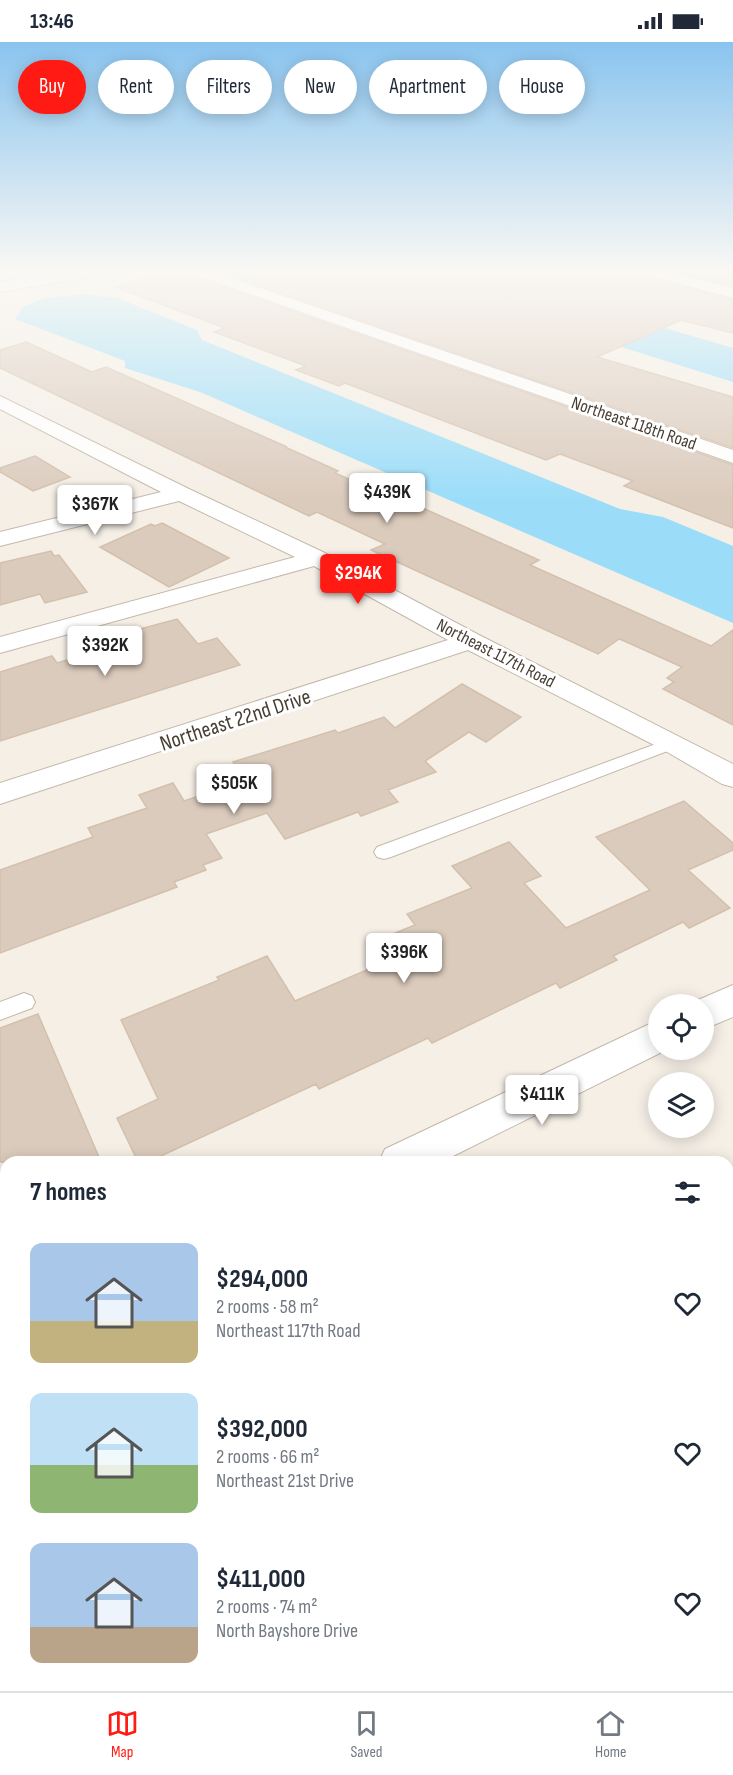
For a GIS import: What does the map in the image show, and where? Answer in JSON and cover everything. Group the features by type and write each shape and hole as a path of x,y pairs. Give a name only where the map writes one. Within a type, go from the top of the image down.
{"street":[{"name":"Northeast 118th Road","path":"416,347 733,457"},
{"name":"Northeast 117th Road","path":"0,402 181,494 317,558 470,641 672,743 733,777"},
{"path":"0,539 181,494"},
{"path":"0,645 317,558"},
{"name":"Northeast 22nd Drive","path":"0,794 470,641"},
{"path":"714,1009 733,1000"},
{"path":"412,1156 648,1041"}],"lane":[{"path":"384,852 672,743"},
{"path":"0,1011 24,1002"}],"water":[{"path":"88,347 219,347 620,509 663,517 733,546 733,623 200,392 125,368 125,361"},
{"path":"621,347 733,348 733,382"}],"building":[{"path":"10,347 37,347 92,372 106,367 338,471 335,473 413,507 416,505 539,560 530,565 711,646 733,630 733,725 663,689 674,682 667,678 682,667 619,639 598,654 371,550 385,544 317,512 309,516 0,368 0,350"},
{"path":"254,347 395,347 733,465 733,528 624,486 633,481 560,454 546,460 345,383 339,386 296,370 306,366"},
{"path":"438,347 620,347 597,357 733,397 733,448"},
{"path":"35,456 70,477 33,491 0,472 0,468"},
{"path":"162,523 229,558 169,587 100,547 151,524 155,526"},
{"path":"51,551 54,556 59,555 87,592 45,603 40,594 0,605 0,563"},
{"path":"177,619 198,644 217,638 240,665 0,741 0,672 52,656 57,663 123,643 118,635"},
{"path":"462,684 521,717 486,742 469,732 425,761 436,772 388,790 398,802 361,816 358,812 285,839 267,813 206,834 222,858 203,865 206,870 174,882 177,887 0,953 0,870 93,837 88,828 147,808 139,795 173,783 184,801 246,780 233,762 335,730 338,733 384,717 395,728"},
{"path":"684,801 733,843 733,850 688,870 730,908 689,928 683,922 613,956 617,960 560,988 556,983 432,1043 428,1038 319,1089 316,1084 161,1156 135,1156 117,1118 158,1099 121,1020 219,980 217,977 267,956 295,1001 376,966 368,954 373,952 368,944 415,925 407,914 472,888 452,866 509,842 541,876 524,883 566,928 650,890 596,837"},
{"path":"38,1014 98,1156 0,1156 0,1028"}]}
